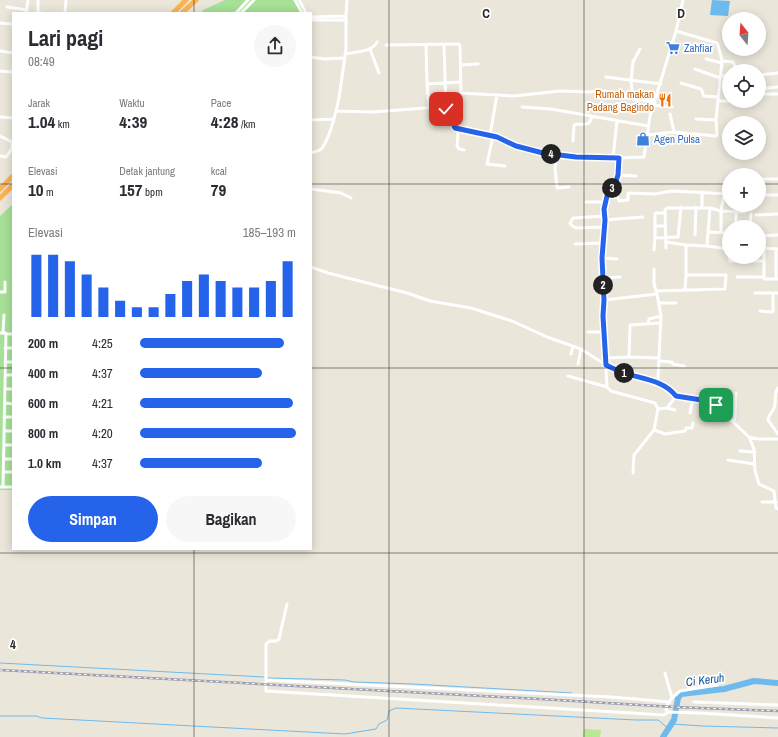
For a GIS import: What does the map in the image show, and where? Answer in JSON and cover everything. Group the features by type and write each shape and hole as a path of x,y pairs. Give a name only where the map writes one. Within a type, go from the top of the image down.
{"highway":[{"path":"174,12 186,0"},
{"path":"183,12 196,0"},
{"path":"0,189 12,177"},
{"path":"0,198 12,186"}],"street":[{"path":"7,7 26,11 28,0"},
{"path":"38,0 38,12"},
{"path":"65,12 66,0"},
{"path":"237,12 248,0"},
{"path":"242,12 254,0"},
{"path":"295,0 301,12"},
{"path":"299,0 305,12"},
{"path":"312,153 320,150 323,147 334,119 339,98 345,54 347,0"},
{"path":"444,45 446,109 455,128 491,136 516,146 543,153 576,157 644,158 648,126 676,31 683,0"},
{"path":"312,19 346,18"},
{"path":"0,23 12,24"},
{"path":"647,135 674,132 716,136 716,120 722,62 717,43 676,31"},
{"path":"345,54 370,49 374,47 377,42"},
{"path":"386,45 459,45 461,93 457,146 459,149 464,150"},
{"path":"426,45 429,107"},
{"path":"370,49 378,72"},
{"path":"633,99 631,81 633,62 640,49"},
{"path":"0,50 12,53"},
{"path":"312,58 344,58"},
{"path":"706,59 722,62 733,62 734,64"},
{"path":"461,65 478,64"},
{"path":"695,69 720,77"},
{"path":"0,71 12,72"},
{"path":"766,74 778,73"},
{"path":"606,77 661,84"},
{"path":"427,84 461,82"},
{"path":"681,83 701,89 704,96 722,100"},
{"path":"766,88 778,87"},
{"path":"461,93 514,96 560,91 605,91 633,99 672,107"},
{"path":"766,94 778,94"},
{"path":"497,95 487,164 505,166"},
{"path":"336,111 373,112 429,107 446,109"},
{"path":"522,107 551,109 648,126"},
{"path":"670,114 674,132"},
{"path":"573,141 574,125 590,123 592,116"},
{"path":"0,117 12,118"},
{"path":"312,120 334,119"},
{"path":"696,119 716,120"},
{"path":"613,158 617,121"},
{"path":"0,136 12,142 12,146 11,151 6,157 0,156"},
{"path":"557,154 557,188 569,187"},
{"path":"607,387 603,316 604,300 602,258 605,227 605,202 615,184 618,175 619,158"},
{"path":"618,175 636,176"},
{"path":"766,179 778,179"},
{"path":"312,189 341,193 351,198"},
{"path":"607,197 618,198 619,200 626,201 628,200 628,193 652,194 702,192 722,194"},
{"path":"702,192 702,207"},
{"path":"766,194 778,195"},
{"path":"586,202 605,202"},
{"path":"709,232 721,233 722,205"},
{"path":"666,240 679,237 681,207"},
{"path":"695,235 696,207"},
{"path":"666,248 665,213 667,208 702,207 721,211"},
{"path":"707,246 710,208"},
{"path":"736,212 736,220"},
{"path":"654,250 655,213 665,213"},
{"path":"751,214 751,220"},
{"path":"756,215 778,214"},
{"path":"605,216 573,218 570,224 576,228 605,227"},
{"path":"605,220 643,217"},
{"path":"655,226 665,226"},
{"path":"766,236 778,235"},
{"path":"655,238 686,245 722,248"},
{"path":"575,244 603,243"},
{"path":"685,290 686,245"},
{"path":"737,277 764,277 764,279 777,279 777,249 766,248"},
{"path":"602,258 617,259"},
{"path":"764,264 764,277"},
{"path":"312,267 328,273 407,293 430,301 471,308 505,319 581,349 606,364 624,372 657,381 676,396 708,401 716,405 725,411 748,437 755,452 754,464 760,484 774,491 776,508 778,509"},
{"path":"654,269 654,284 661,316 657,381"},
{"path":"604,300 656,292 725,289 726,275 686,275"},
{"path":"602,278 620,277"},
{"path":"0,292 5,292 5,282"},
{"path":"755,293 778,293"},
{"path":"760,311 773,312 773,293"},
{"path":"658,303 676,303"},
{"path":"2,487 5,410 4,315"},
{"path":"648,323 649,319 661,316"},
{"path":"630,358 630,325 660,323"},
{"path":"588,332 604,332"},
{"path":"571,354 573,346"},
{"path":"5,348 12,348"},
{"path":"578,364 581,349"},
{"path":"606,358 659,359 684,366"},
{"path":"5,362 12,362"},
{"path":"0,373 12,375"},
{"path":"568,376 607,387 611,391 655,403 658,409 654,430 634,455 633,473"},
{"path":"778,388 775,393 777,400 774,410 769,414 768,420 778,434"},
{"path":"5,389 12,389"},
{"path":"734,421 736,393"},
{"path":"725,411 729,408 730,394"},
{"path":"667,408 676,396"},
{"path":"690,413 693,398"},
{"path":"705,415 707,413 708,401"},
{"path":"5,403 12,404"},
{"path":"658,409 667,408 675,410"},
{"path":"0,410 5,410"},
{"path":"4,417 12,417"},
{"path":"654,430 665,434 685,431 686,428 692,428 693,424"},
{"path":"4,431 12,431"},
{"path":"748,437 758,439 778,438"},
{"path":"4,445 12,445"},
{"path":"740,451 755,452"},
{"path":"4,459 12,459"},
{"path":"728,460 754,464"},
{"path":"3,472 12,472"},
{"path":"762,502 776,502"},
{"path":"287,604 279,639 276,641 270,641 266,644 266,691 664,715 668,712 679,712 778,718"},
{"path":"665,673 671,700"},
{"path":"265,678 671,700"},
{"path":"668,712 666,710 671,700 680,691 717,685"},
{"path":"694,702 778,705"}],"green space":[{"path":"225,0 300,0 306,12 202,12"},
{"path":"12,205 12,490 0,490 0,216"},
{"path":"584,729 601,730 600,737 583,737"}],"water":[{"path":"712,0 730,1 729,12 722,12 722,16 710,15"}],"waterway":[{"path":"0,663 264,677"},
{"path":"268,678 345,680 354,682 572,693"},
{"name":"Ci Keruh","path":"663,737 674,720 678,698 681,694 724,689 754,681 778,683"},
{"path":"0,716 36,716 42,718 345,734 376,729 379,724 387,720 389,711 396,708 658,720 669,729"},
{"path":"672,724 778,728"}],"railway":[{"path":"0,670 674,707 778,711"}],"place":[{"name":"Zahfiar","path":"673,48"},
{"name":"Rumah makan Padang Bagindo","path":"665,100"},
{"name":"Agen Pulsa","path":"643,139"}],"route":[{"path":"446,109 455,128 497,137 516,146 543,153 576,157 619,158 618,175 615,184 607,196 604,209 605,227 602,278 604,293 603,316 606,365 639,377 651,379 676,396 708,401 716,405"}]}
